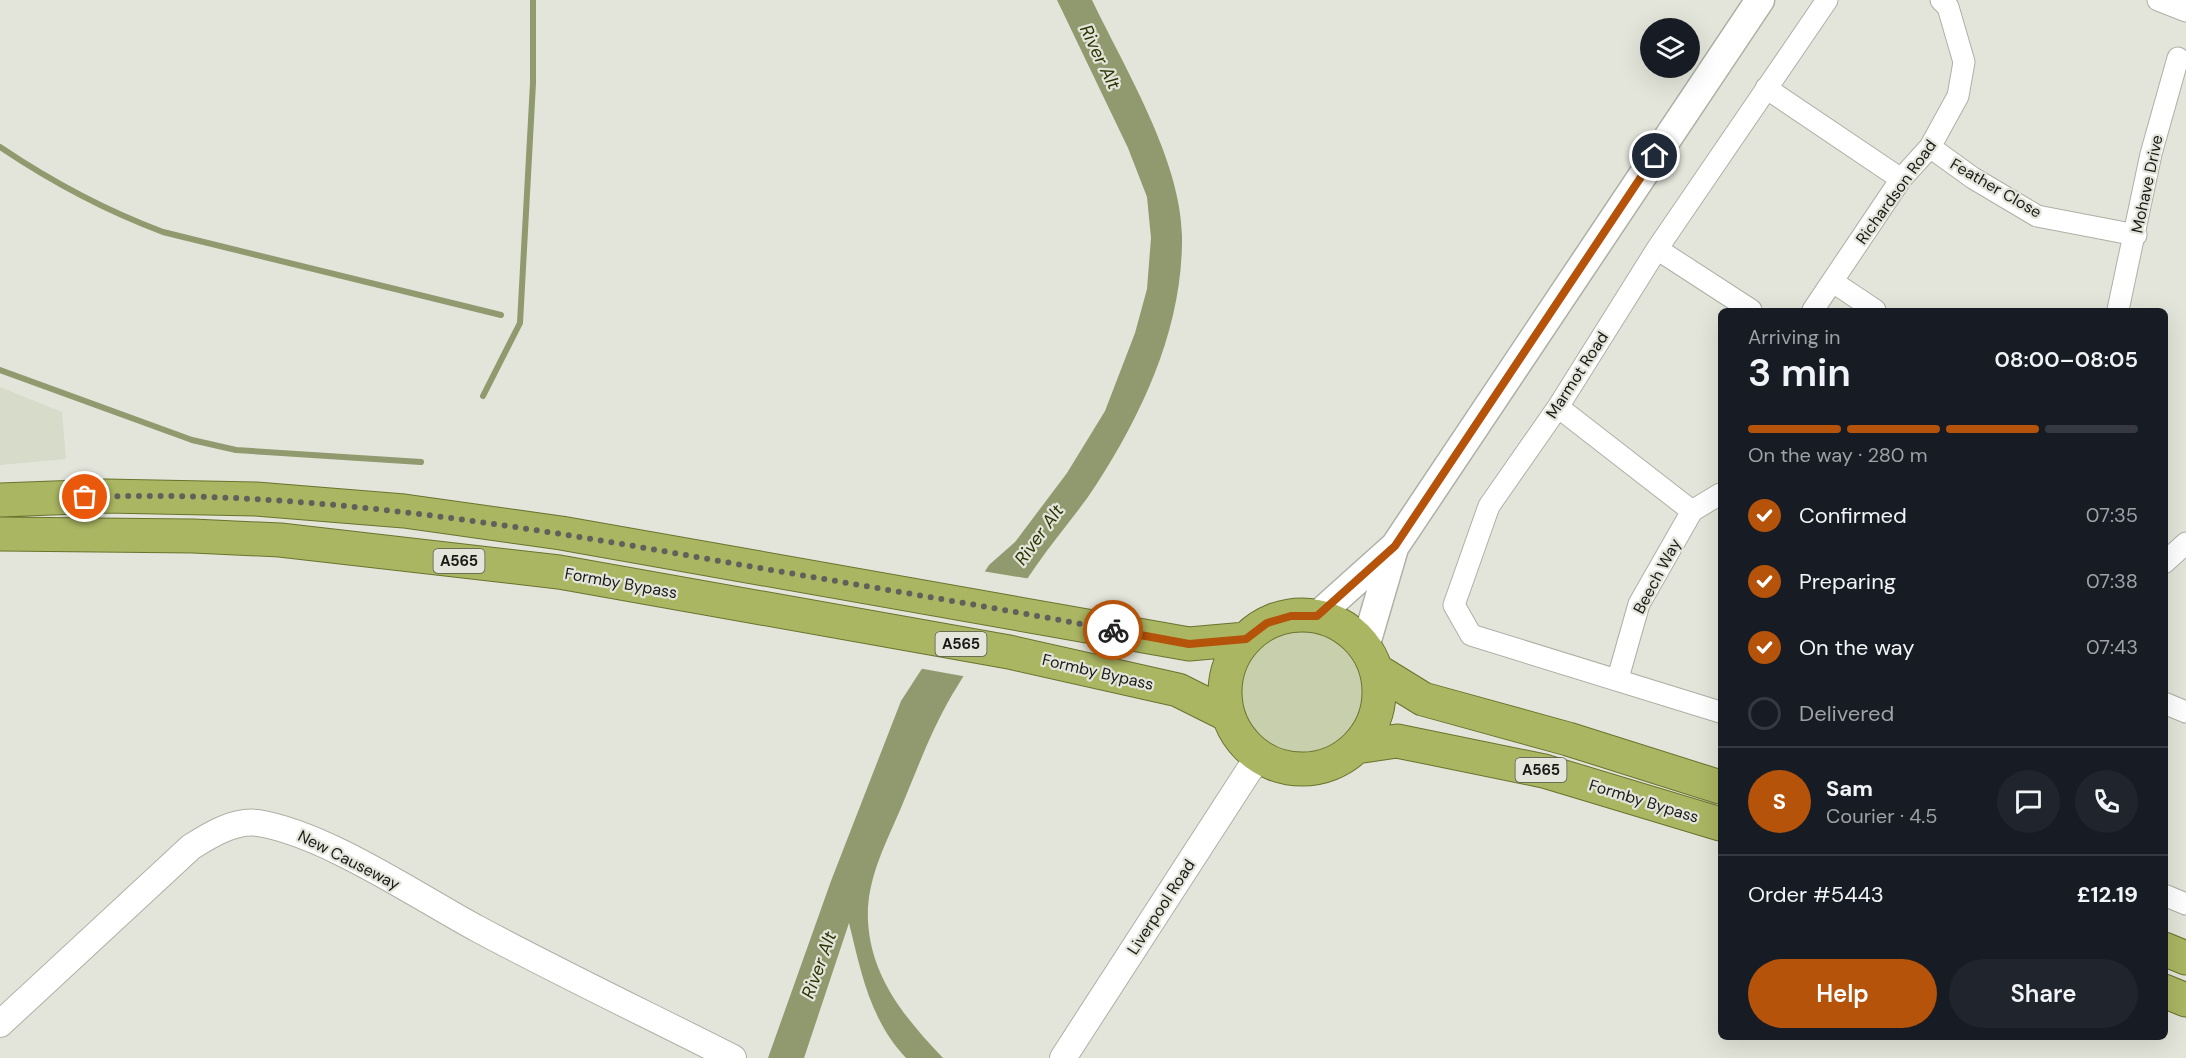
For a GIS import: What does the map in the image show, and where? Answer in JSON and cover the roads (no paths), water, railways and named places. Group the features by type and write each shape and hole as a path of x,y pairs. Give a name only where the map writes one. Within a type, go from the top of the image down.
{"highway":[{"name":"A565","path":"0,500 106,496 256,499 404,511 561,533 1189,644 1246,639"},
{"name":"Formby Bypass","path":"0,534 193,536 291,541 559,572 1009,652 1178,690 1228,715"},
{"name":"A565","path":"1370,659 1379,691 1377,712 1369,731 1356,747 1335,762 1311,769 1286,767 1262,758 1247,747 1236,732 1228,715 1225,695 1227,674 1234,655 1246,639 1267,623 1291,616 1317,616 1343,628 1370,659 1423,699 1568,739 1718,786"},
{"name":"Formby Bypass","path":"1356,747 1397,741 1544,771 1718,823"},
{"path":"2168,951 2186,958"},
{"path":"2168,993 2186,1000"}],"main road":[{"path":"1317,616 1395,546 1760,0"},
{"path":"1370,659 1395,546"}],"street":[{"name":"Marmot Road","path":"1718,711 1618,678 1471,635 1454,605 1489,506 1558,406 1657,249 1827,0"},
{"name":"Richardson Road","path":"1814,308 1901,179 1930,147 1958,96 1964,62 1948,7 1941,0"},
{"path":"2158,0 2186,11"},
{"name":"Mohave Drive","path":"2118,308 2136,235 2151,154 2178,58"},
{"path":"1766,88 1901,179"},
{"name":"Feather Close","path":"1930,147 1973,178 2037,216 2136,235"},
{"path":"1657,249 1748,308"},
{"path":"1833,282 1872,308"},
{"path":"1558,406 1692,511"},
{"name":"Beech Way","path":"1618,678 1639,604 1692,511 1718,495"},
{"path":"2168,559 2186,543"},
{"path":"2168,705 2186,712"},
{"name":"Liverpool Road","path":"1063,1058 1250,769 1262,758"},
{"name":"New Causeway","path":"0,1024 191,847 219,830 254,823 291,831 351,859 480,930 733,1058"},
{"path":"2168,897 2186,904"}],"water":[{"name":"River Alt","path":"1057,0 1092,0 1135,85 1162,146 1179,207 1182,236 1181,270 1168,335 1145,397 1114,457 1089,495 1043,556 972,662 945,708 884,846 874,875 868,905 868,921 876,961 883,979 904,1013 943,1058 906,1058 894,1043 875,1012 868,995 849,923 804,1058 768,1058 831,881 901,701 989,565 1015,542 1067,473 1105,411 1135,333 1147,289 1151,238 1147,197 1128,148"}],"waterway":[{"path":"483,396 520,323 533,83 533,0"},
{"path":"0,147 79,194 163,232 501,315"},
{"path":"0,370 192,440 236,450 421,462"}]}
